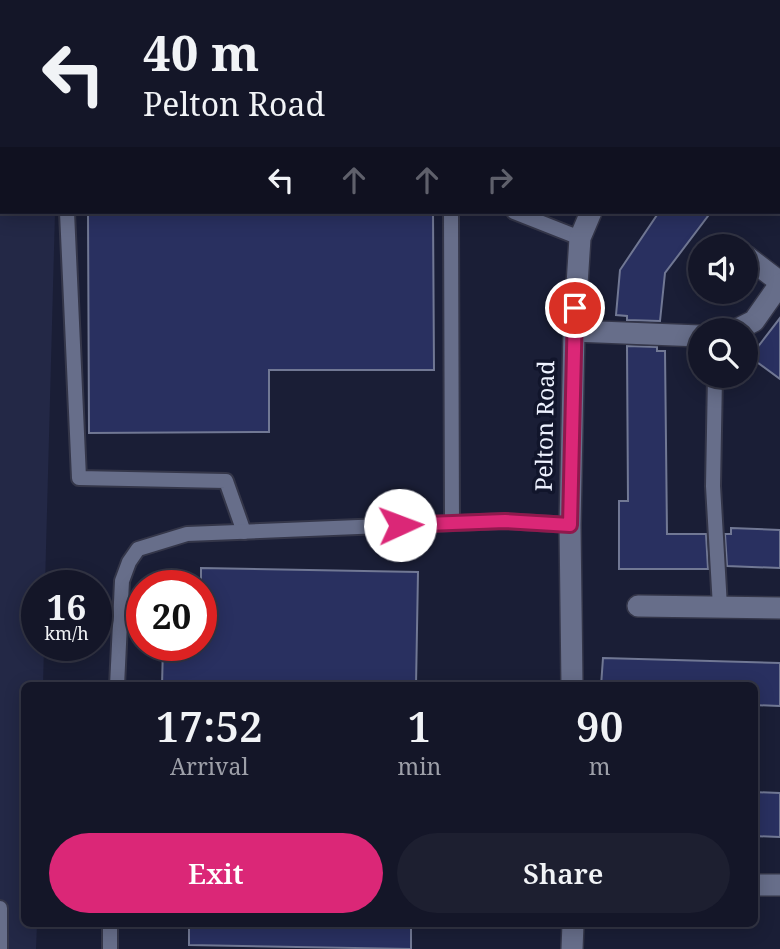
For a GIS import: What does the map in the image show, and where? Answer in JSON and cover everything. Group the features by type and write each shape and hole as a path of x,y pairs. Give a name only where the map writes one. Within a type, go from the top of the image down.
{"street":[{"name":"Pelton Road","path":"572,682 570,525 574,331 580,238 589,214"},
{"path":"756,318 780,283 758,266"},
{"path":"574,331 688,336"},
{"path":"638,606 780,608"},
{"path":"758,885 780,885"},
{"path":"572,949 573,927"}],"lane":[{"path":"67,214 79,478 226,481 244,532"},
{"path":"451,214 452,523"},
{"path":"519,214 580,238"},
{"path":"715,388 713,485 720,607"},
{"path":"117,682 122,581 129,562 138,549 187,534 505,521 570,525"},
{"path":"0,908 0,949"},
{"path":"110,927 110,949"}],"shaded area":[{"path":"0,214 55,214 45,570 21,570 21,661 44,661 43,682 21,682 21,927 37,927 36,949 0,949"}],"building":[{"path":"88,214 433,214 434,370 269,370 269,432 89,433"},
{"path":"658,214 709,214 694,234 688,234 688,242 665,273 660,321 627,320 627,316 616,315 620,270"},
{"path":"780,318 780,379 758,363 758,347"},
{"path":"627,346 657,347 657,351 665,351 667,534 706,534 708,569 619,569 619,501 628,501"},
{"path":"731,528 780,530 780,568 727,566 725,534 731,534"},
{"path":"201,568 418,572 416,682 162,682 163,661 217,661 217,570"},
{"path":"603,658 780,663 780,706 758,705 758,682 601,682"},
{"path":"758,792 780,793 780,837 758,836"},
{"path":"189,927 411,927 411,949 189,945"}],"route":[{"path":"400,525 505,521 570,525 575,308"}]}
